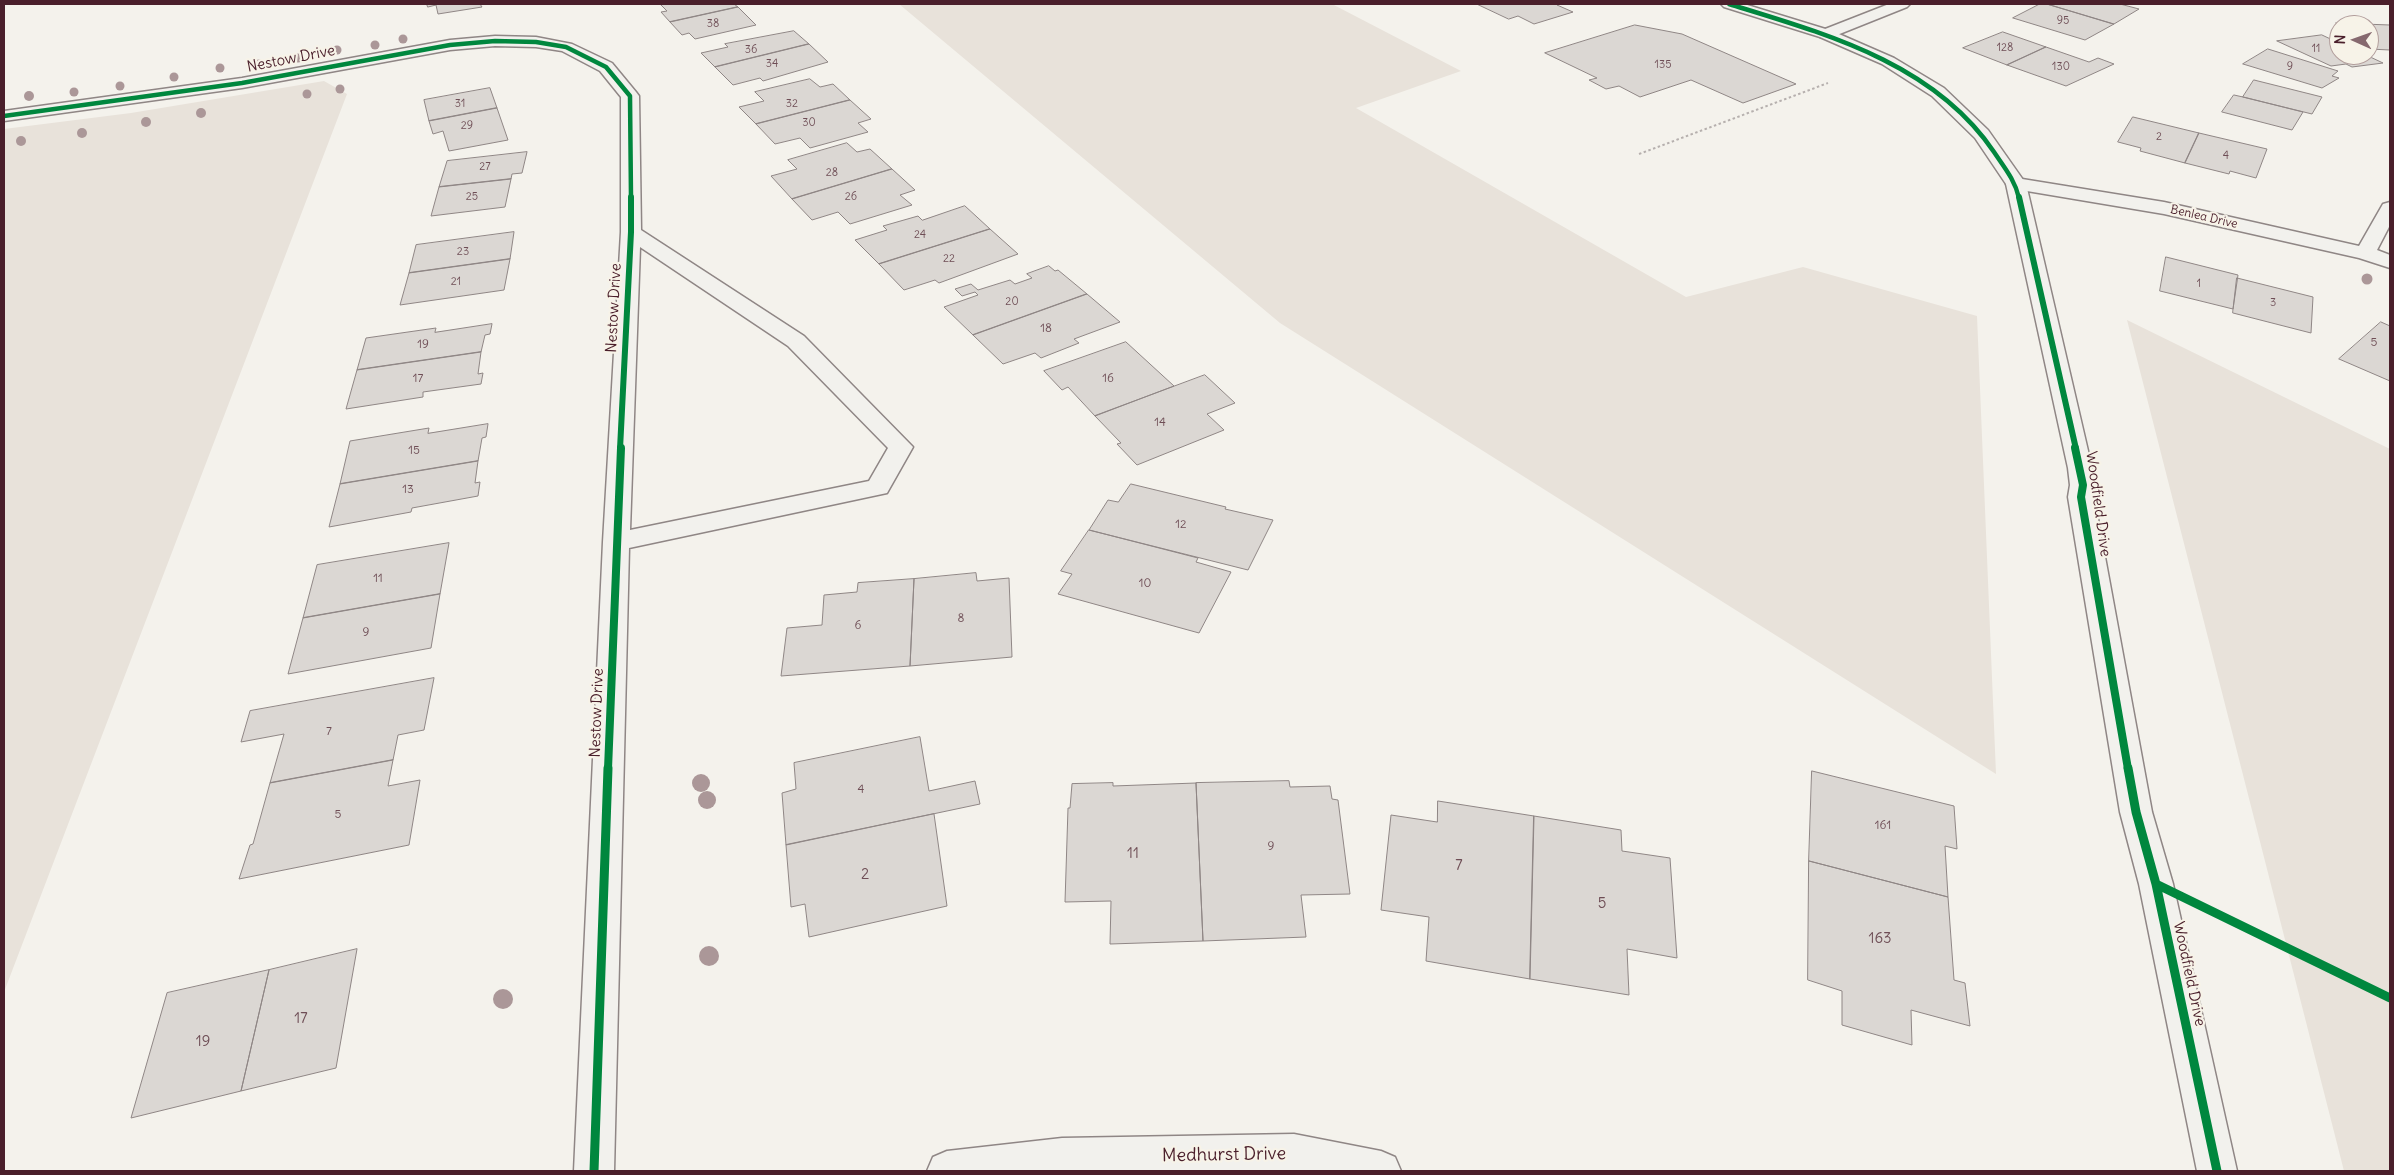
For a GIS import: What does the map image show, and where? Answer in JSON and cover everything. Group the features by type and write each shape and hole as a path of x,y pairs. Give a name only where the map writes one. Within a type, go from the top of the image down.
{"street":[{"name":"Woodfield Drive","path":"1729,4 1826,34 1888,61 1938,92 1982,134 2016,184 2080,468 2083,485 2081,497 2136,812 2156,884 2217,1171"},
{"path":"1826,34 1902,4"},
{"name":"Nestow Drive","path":"4,116 242,82 450,45 495,41 536,42 566,47 606,67 630,96 632,232 616,542 594,1171"},
{"name":"Benlea Drive","path":"2016,184 2164,208 2365,253 2390,262"},
{"path":"2365,253 2390,208"},
{"path":"616,542 878,487 901,447 796,341 632,232"},
{"name":"Medhurst Drive","path":"947,1171 1062,1158 1294,1154 1381,1171"}],"path":[{"path":"1639,154 1888,61"}],"shaded area":[{"path":"899,4 1332,4 1461,71 1356,108 1686,297 1803,267 1977,316 1996,774 1280,323"},
{"path":"324,81 347,94 4,992 4,129 131,113"},
{"path":"2127,320 2390,449 2390,1171 2344,1171"}],"building":[{"path":"427,4 480,4 482,7 438,14 436,5 428,7"},
{"path":"734,4 738,7 670,22 661,12 667,11 661,5"},
{"path":"1477,4 1561,4 1557,5 1573,12 1534,24 1518,16 1509,19"},
{"path":"2040,4 2047,4 2114,24 2085,40 2013,18"},
{"path":"2047,4 2120,4 2139,9 2114,24"},
{"path":"738,7 756,25 695,39 689,33 682,35 670,22"},
{"path":"1635,25 1682,34 1796,84 1743,103 1691,80 1640,97 1619,86 1606,89 1589,80 1597,78 1545,53"},
{"path":"2379,25 2390,25 2390,50 2379,49"},
{"path":"794,31 809,44 715,67 701,53 728,47 725,44"},
{"path":"2003,32 2046,47 2007,65 1963,48"},
{"path":"2322,35 2329,38 2329,65 2338,65 2331,66 2277,41"},
{"path":"809,44 828,62 763,81 760,78 733,85 715,67"},
{"path":"2046,47 2089,62 2098,58 2114,64 2066,86 2007,65"},
{"path":"2268,49 2338,71 2332,76 2339,78 2322,88 2243,64"},
{"path":"2348,65 2368,65 2352,67"},
{"path":"810,79 820,87 833,84 850,100 756,124 739,107 764,101 755,92"},
{"path":"2254,80 2322,97 2312,114 2243,97"},
{"path":"490,88 497,108 429,121 424,100"},
{"path":"2234,95 2303,112 2292,130 2222,112"},
{"path":"850,100 871,119 858,123 868,132 810,148 800,138 775,144 756,124"},
{"path":"497,108 508,140 449,151 443,131 433,134 429,121"},
{"path":"2133,117 2199,133 2185,163 2140,151 2141,148 2118,142"},
{"path":"2199,133 2267,149 2256,178 2230,171 2229,174 2185,163"},
{"path":"847,143 857,152 870,149 892,169 792,199 771,176 797,169 788,160"},
{"path":"527,152 522,173 512,174 511,179 439,187 447,161"},
{"path":"892,169 915,190 900,195 912,205 850,224 838,212 812,220 792,199"},
{"path":"511,179 505,207 431,216 439,187"},
{"path":"965,206 990,229 879,264 855,240 887,230 883,226 918,216 922,220"},
{"path":"990,229 1018,254 939,283 935,280 904,290 879,264"},
{"path":"514,232 510,259 409,273 416,245"},
{"path":"2166,257 2238,275 2233,309 2160,291"},
{"path":"510,259 504,290 400,305 409,273"},
{"path":"1049,266 1055,271 1058,270 1087,294 973,335 944,307 978,295 975,292 962,296 955,289 971,284 978,290 1010,280 1015,284 1032,278 1027,274"},
{"path":"2237,278 2313,297 2311,333 2233,313"},
{"path":"1087,294 1120,322 1074,339 1079,343 1041,358 1035,353 1003,364 973,335"},
{"path":"2381,322 2390,326 2390,381 2339,359"},
{"path":"492,324 490,334 485,335 481,352 357,370 366,338 436,328 435,332"},
{"path":"1126,342 1174,386 1095,416 1068,387 1062,390 1044,371"},
{"path":"481,352 478,374 483,373 481,384 423,392 423,397 346,409 357,370"},
{"path":"1205,375 1235,403 1207,414 1224,430 1137,465 1117,444 1121,443 1095,416"},
{"path":"488,424 486,437 482,438 478,461 340,484 350,441 429,428 428,433"},
{"path":"478,461 475,483 480,482 478,496 412,508 411,512 329,527 340,484"},
{"path":"1131,484 1273,520 1248,570 1089,530 1108,500 1118,502"},
{"path":"1089,530 1198,558 1196,562 1231,572 1199,633 1058,594 1072,574 1061,571"},
{"path":"449,543 440,594 303,618 317,565"},
{"path":"976,573 977,581 1009,578 1012,657 910,666 914,579"},
{"path":"914,579 910,666 781,676 787,628 822,625 824,595 857,592 858,583"},
{"path":"440,594 431,648 288,674 303,618"},
{"path":"434,678 424,730 398,735 393,760 270,783 284,734 241,742 250,711"},
{"path":"920,737 929,791 975,781 980,804 786,845 782,793 796,789 794,763"},
{"path":"393,760 388,786 420,780 409,845 239,879 250,845 253,844 270,783"},
{"path":"1812,771 1954,806 1957,849 1945,846 1948,897 1809,861"},
{"path":"1289,781 1290,787 1330,786 1332,799 1338,800 1350,894 1301,895 1306,937 1203,941 1196,783"},
{"path":"1113,783 1113,786 1196,783 1203,941 1110,944 1111,901 1065,902 1068,808 1070,808 1072,784"},
{"path":"1438,801 1534,816 1530,979 1426,961 1429,917 1381,910 1391,815 1437,822"},
{"path":"934,814 947,906 809,937 805,904 791,907 786,845"},
{"path":"1534,816 1621,830 1622,851 1670,858 1677,958 1627,949 1629,995 1530,979"},
{"path":"1809,861 1948,897 1954,980 1965,983 1970,1026 1911,1010 1912,1045 1842,1025 1842,991 1808,980"},
{"path":"357,949 336,1068 241,1091 269,970"},
{"path":"269,970 241,1091 131,1118 167,993"}],"cycle path":[{"path":"1729,4 1826,34 1888,61 1938,92 1982,134 2016,184 2080,468 2083,485 2081,497 2136,812 2156,884 2217,1171"},
{"path":"4,116 242,83 450,45 495,41 536,42 566,47 606,67 630,96 631,232 616,542 594,1171"},
{"path":"2156,884 2390,998"}]}
